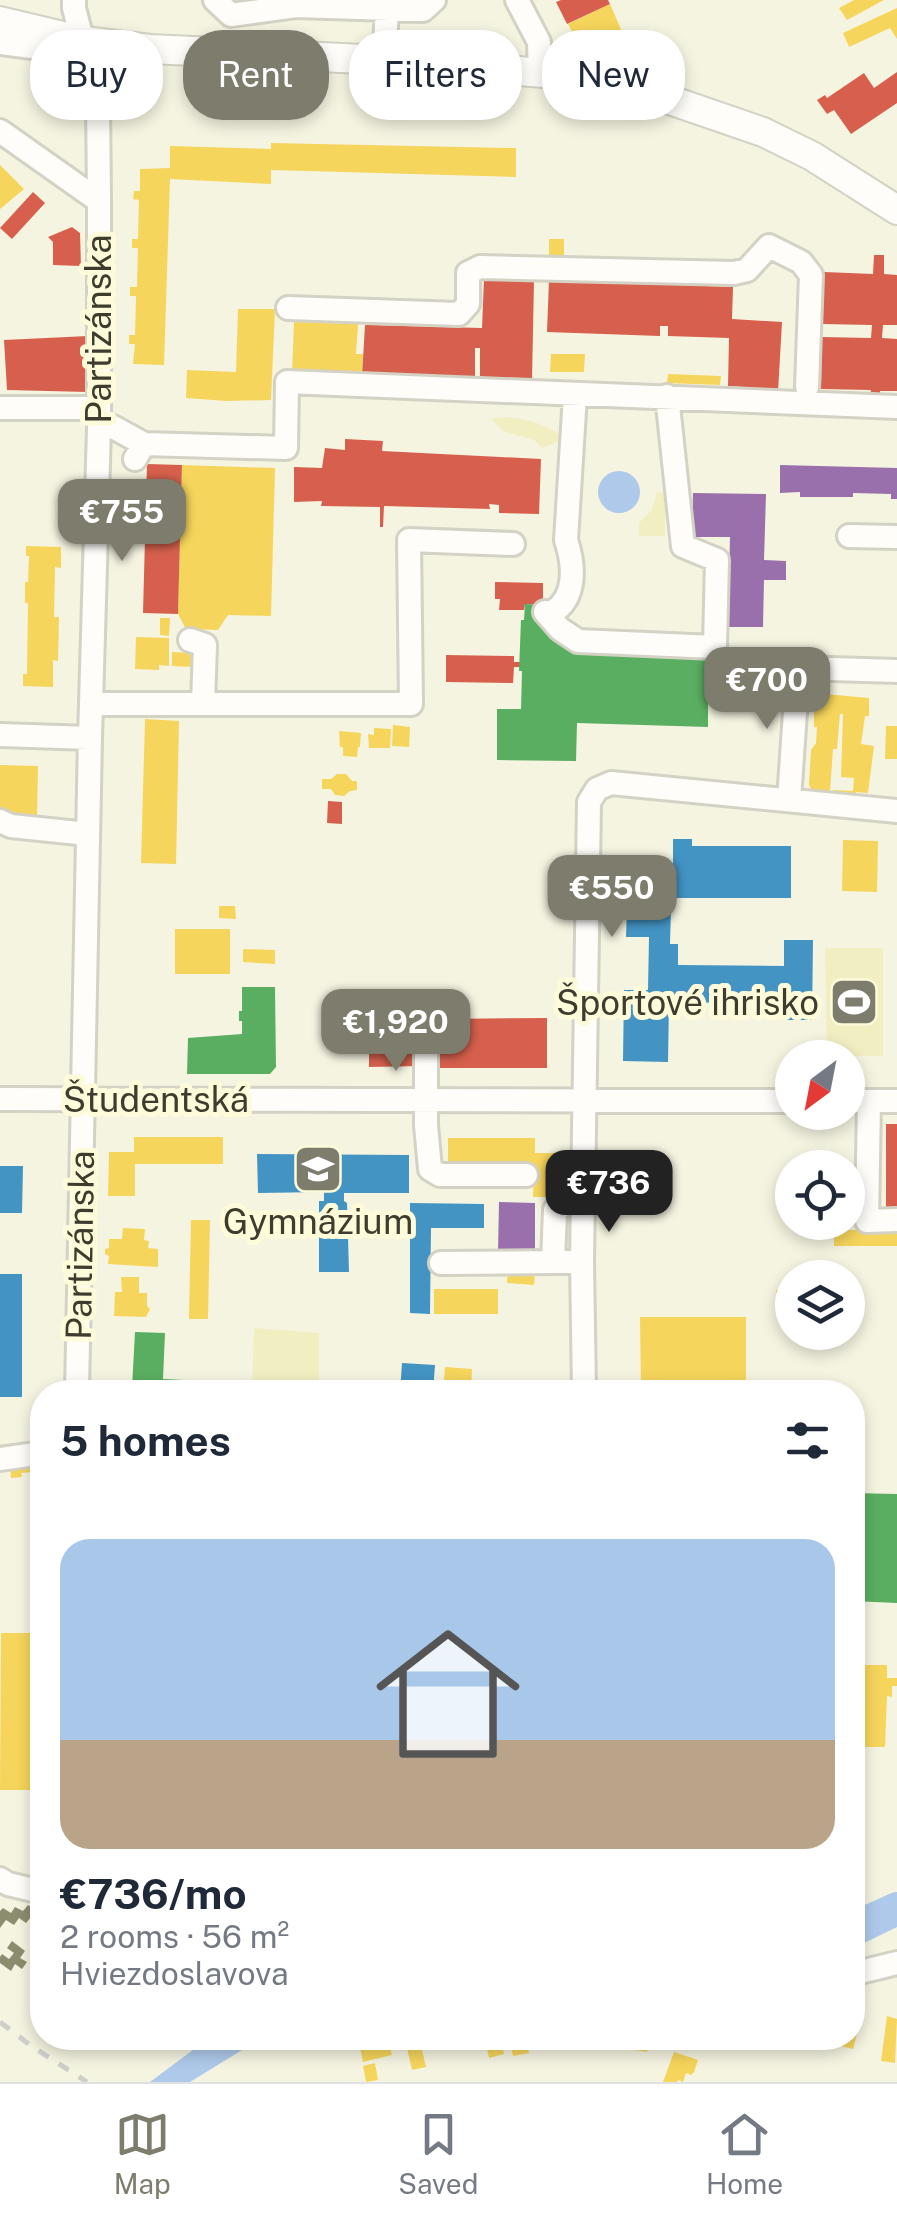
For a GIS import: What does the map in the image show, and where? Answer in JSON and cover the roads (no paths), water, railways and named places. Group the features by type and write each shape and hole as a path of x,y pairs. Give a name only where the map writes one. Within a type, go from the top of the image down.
{"main road":[{"path":"0,21 38,30"},
{"path":"163,50 349,58"},
{"path":"522,71 568,75 670,100 764,132 812,156 897,210"}],"street":[{"name":"Partizánska","path":"74,0 81,30"},
{"path":"216,0 231,15 295,3 423,10 434,0"},
{"path":"517,0 539,42 540,72"},
{"path":"386,30 388,10"},
{"path":"0,43 30,47"},
{"name":"Partizánska","path":"77,1380 90,738 106,418 98,120"},
{"path":"0,130 98,201"},
{"path":"288,308 459,314 468,304 468,273 480,267 734,273 747,270 770,246 801,262 810,275 808,387"},
{"path":"0,408 106,418 140,451 286,448 287,382 897,407"},
{"path":"575,395 566,540 573,559 570,593 562,606 549,612 560,629 578,642 716,646 716,560 684,546 667,396"},
{"path":"849,536 897,537"},
{"path":"92,704 411,704 409,540 513,544"},
{"path":"190,640 205,646 203,704"},
{"path":"789,800 798,668 897,671"},
{"path":"0,735 90,738"},
{"path":"584,1380 589,802 597,789 611,783 897,811"},
{"path":"6,824 88,834"},
{"path":"369,1008 426,1007 430,1169 440,1175 526,1175"},
{"name":"Študentská","path":"0,1099 426,1100 585,1090 775,1100"},
{"path":"865,1101 897,1101"},
{"path":"860,1130 867,1220 897,1220"},
{"path":"553,1262 555,1210 583,1194"},
{"path":"442,1262 582,1262"},
{"path":"0,1460 30,1456"},
{"path":"0,1878 30,1889"},
{"path":"865,1971 897,1963"}],"water":[{"path":"619,471 634,477 640,492 634,507 619,513 604,507 598,492 604,477"},
{"path":"897,1910 897,1927 865,1943 865,1921"},
{"path":"193,2050 242,2050 190,2082 150,2082"}],"waterway":[{"path":"865,1922 897,1908"}],"railway":[{"path":"0,2022 30,2045"},
{"path":"38,2050 87,2082"}],"place":[{"name":"Športové ihrisko","path":"854,1002"},
{"name":"Gymnázium","path":"318,1169"}]}
